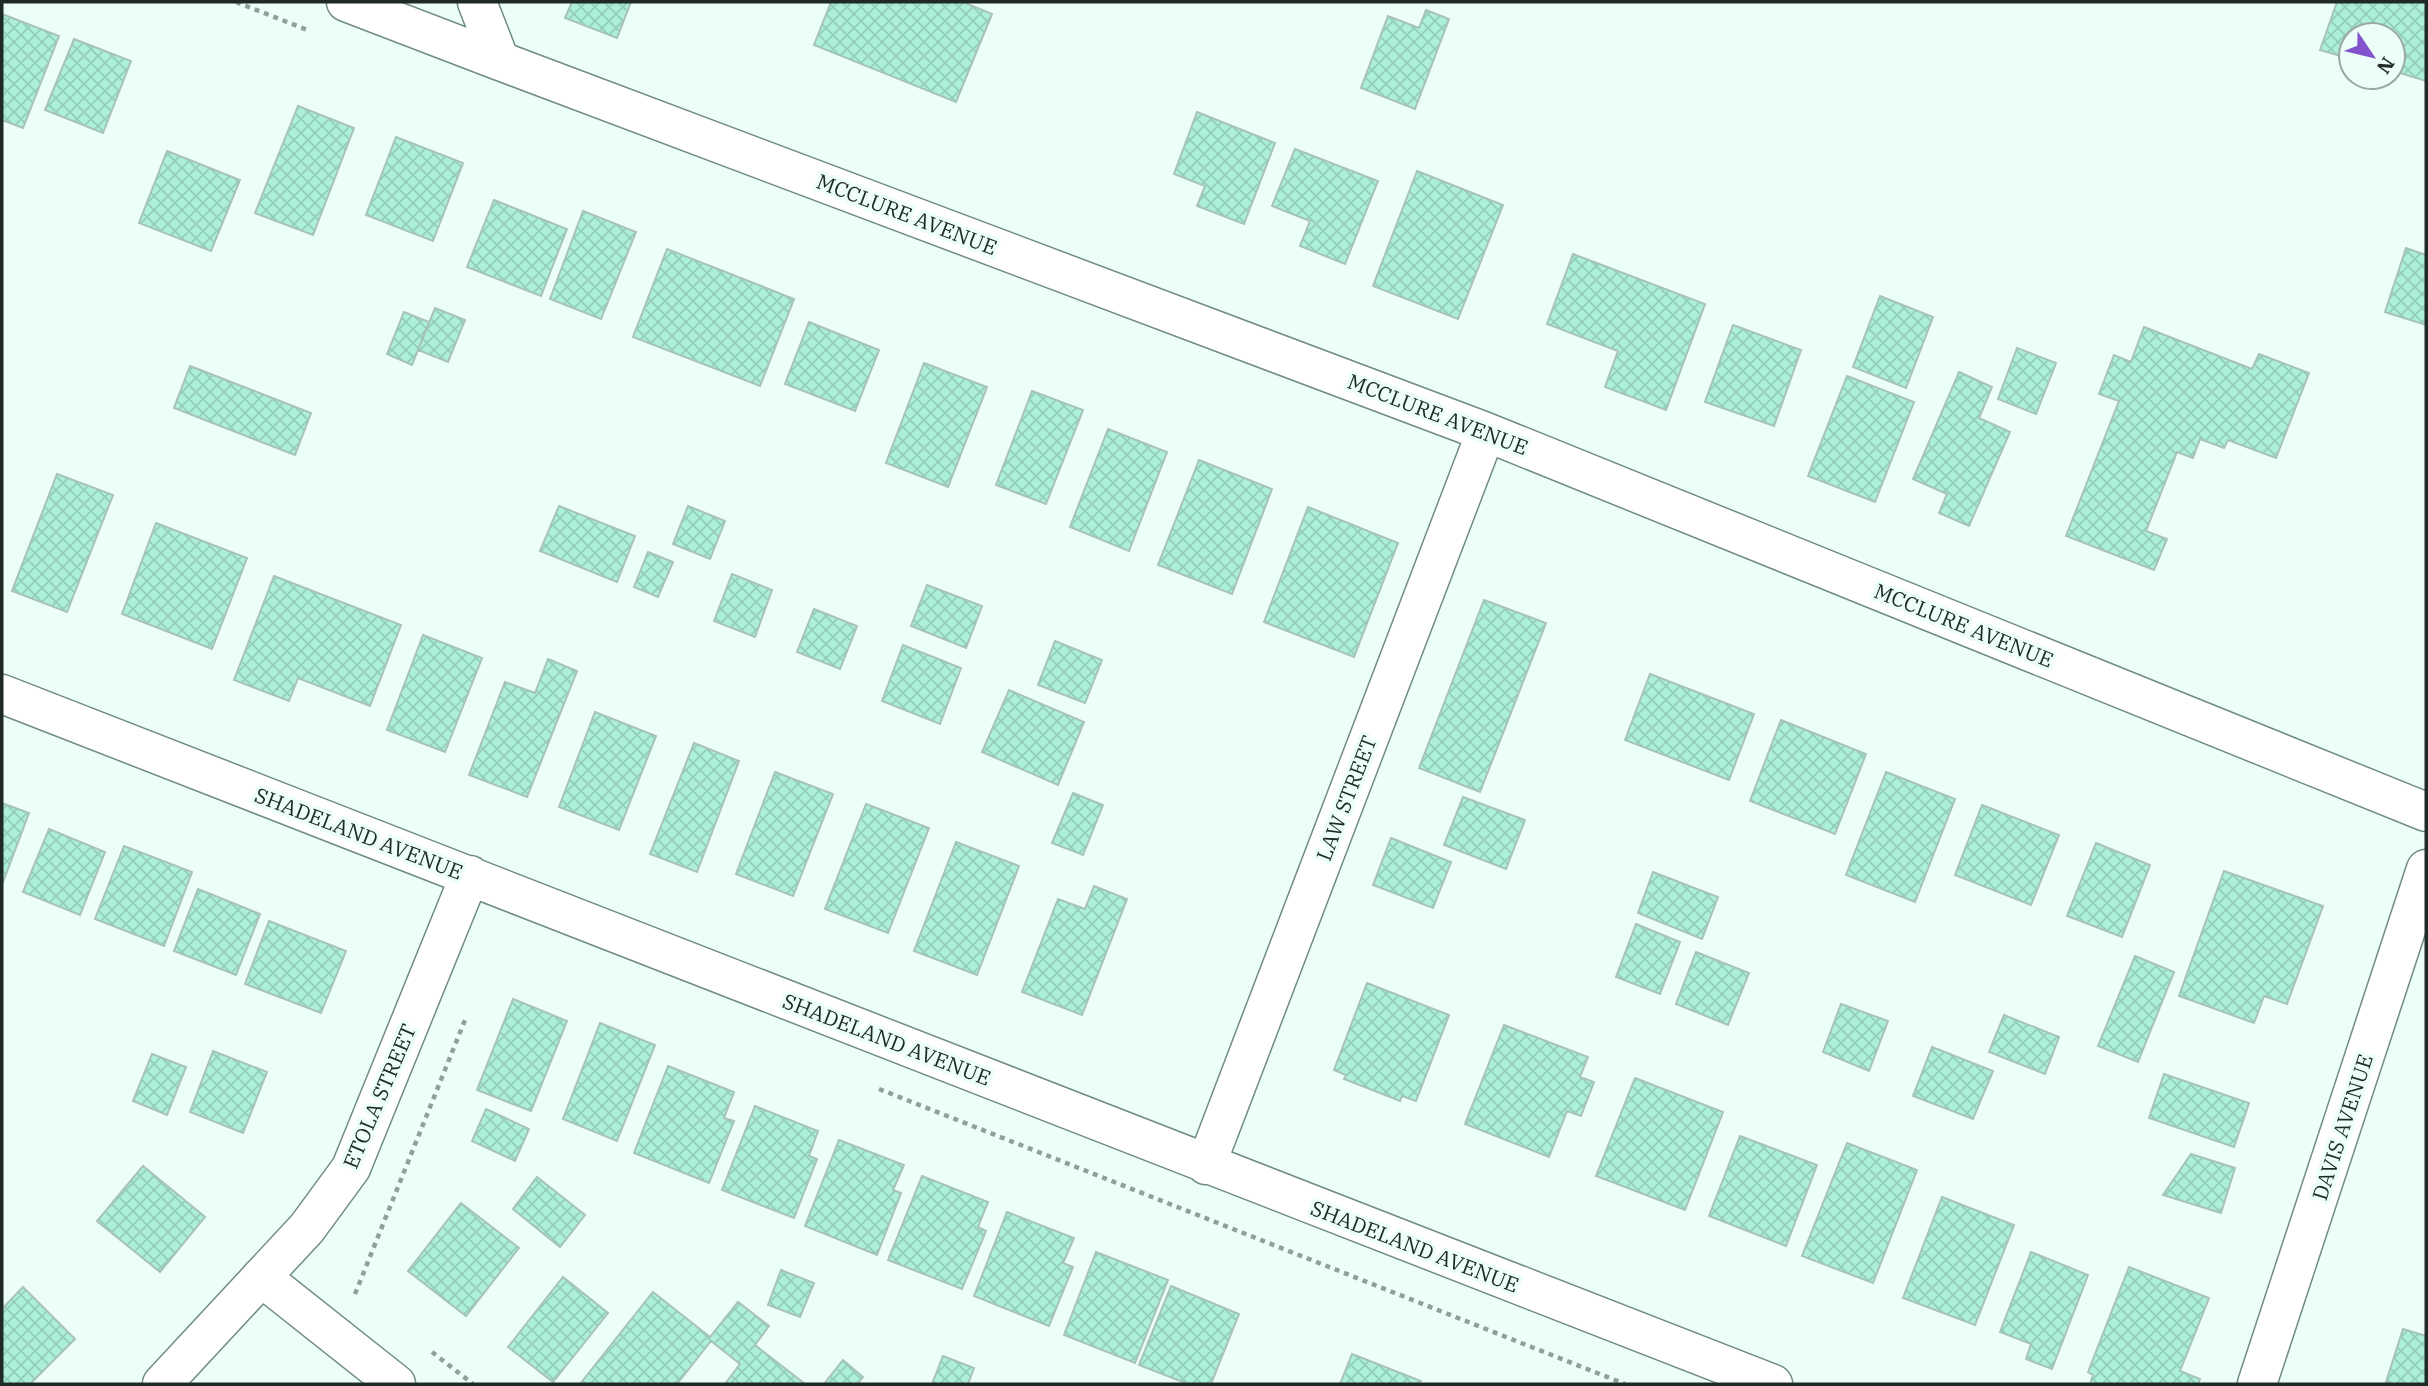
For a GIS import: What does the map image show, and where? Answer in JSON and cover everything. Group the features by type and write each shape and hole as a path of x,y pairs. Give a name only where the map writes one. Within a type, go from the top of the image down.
{"street":[{"name":"MCCLURE AVENUE","path":"346,2 1486,432 2426,812"},
{"path":"477,2 500,61"},
{"name":"LAW STREET","path":"1206,1165 1486,432"},
{"name":"SHADELAND AVENUE","path":"2,694 1773,1384"},
{"name":"DAVIS AVENUE","path":"2257,1384 2426,869"},
{"name":"ETOLA STREET","path":"162,1384 307,1228 351,1168 470,875"},
{"path":"261,1277 396,1384"}],"path":[{"path":"357,1293 467,1014"},
{"path":"873,1086 1625,1384"}],"building":[{"path":"572,2 631,2 617,38 565,18"},
{"path":"831,2 963,2 992,14 956,102 814,45"},
{"path":"2337,2 2426,2 2426,81 2407,75 2407,21 2337,21 2337,55 2320,50"},
{"path":"1426,10 1449,19 1415,109 1361,88 1388,16 1419,28"},
{"path":"2,14 59,36 23,128 2,120"},
{"path":"74,39 131,61 103,133 45,110"},
{"path":"298,106 354,128 313,235 255,213"},
{"path":"1197,112 1275,143 1244,224 1197,206 1205,186 1174,174"},
{"path":"396,137 463,163 433,241 366,215"},
{"path":"1295,149 1378,181 1345,264 1300,246 1310,221 1272,206"},
{"path":"167,151 240,180 211,251 139,223"},
{"path":"1417,171 1503,205 1458,319 1373,286"},
{"path":"494,200 567,229 541,296 467,267"},
{"path":"583,211 636,232 601,319 550,299"},
{"path":"2406,248 2426,255 2426,325 2385,312"},
{"path":"667,249 794,299 760,386 633,337"},
{"path":"1573,254 1705,304 1666,410 1605,387 1618,351 1547,324"},
{"path":"1880,296 1933,317 1906,388 1853,367"},
{"path":"435,308 465,320 448,362 418,350"},
{"path":"404,312 429,322 412,365 387,354"},
{"path":"809,322 879,350 855,411 785,384"},
{"path":"1733,325 1801,350 1774,426 1705,402"},
{"path":"2144,327 2252,369 2259,354 2309,373 2276,458 2228,440 2224,448 2200,439 2193,458 2177,452 2146,531 2167,539 2154,570 2066,536 2119,401 2099,394 2114,355 2131,362"},
{"path":"2017,348 2056,363 2036,414 1998,399"},
{"path":"924,363 987,387 948,487 886,463"},
{"path":"190,366 311,413 295,455 174,408"},
{"path":"1959,372 1992,387 1979,418 2010,432 1969,526 1939,513 1947,494 1913,479"},
{"path":"1847,376 1914,402 1875,502 1808,476"},
{"path":"1032,391 1083,410 1046,504 996,485"},
{"path":"1108,429 1167,452 1129,551 1070,527"},
{"path":"1199,460 1272,489 1232,594 1158,565"},
{"path":"57,474 113,495 67,612 12,591"},
{"path":"559,506 635,536 617,582 540,551"},
{"path":"688,506 725,521 710,559 673,544"},
{"path":"1308,507 1398,543 1354,657 1264,622"},
{"path":"156,523 247,558 212,649 122,614"},
{"path":"648,552 673,562 658,597 634,587"},
{"path":"732,574 772,590 755,637 714,621"},
{"path":"274,576 401,625 370,706 298,678 289,701 234,680"},
{"path":"927,585 982,606 966,648 911,626"},
{"path":"1484,600 1546,623 1480,792 1419,768"},
{"path":"814,609 857,626 840,669 797,652"},
{"path":"423,635 482,658 445,752 387,730"},
{"path":"1055,641 1102,660 1085,703 1038,685"},
{"path":"903,645 961,668 940,724 882,701"},
{"path":"548,659 577,671 527,797 469,775 505,682 535,693"},
{"path":"1650,674 1754,714 1729,780 1625,740"},
{"path":"1009,690 1084,722 1058,785 982,752"},
{"path":"595,712 656,736 619,830 559,807"},
{"path":"1781,720 1866,754 1835,834 1750,801"},
{"path":"694,743 739,761 697,872 650,854"},
{"path":"775,772 833,794 793,896 736,874"},
{"path":"1886,772 1955,799 1915,902 1846,875"},
{"path":"1073,793 1103,805 1083,855 1052,843"},
{"path":"1463,797 1525,820 1506,869 1444,845"},
{"path":"2,803 29,813 2,885"},
{"path":"866,804 929,828 888,933 825,909"},
{"path":"1982,805 2059,835 2031,905 1955,875"},
{"path":"49,829 105,852 80,915 23,892"},
{"path":"1391,838 1451,862 1433,908 1373,885"},
{"path":"956,842 1019,866 977,975 914,951"},
{"path":"2096,843 2150,865 2122,937 2067,916"},
{"path":"124,846 192,872 164,946 95,919"},
{"path":"2224,871 2323,906 2287,1004 2264,996 2254,1023 2179,996"},
{"path":"1653,872 1718,897 1702,939 1638,913"},
{"path":"1094,886 1127,899 1082,1015 1022,992 1058,899 1085,909"},
{"path":"198,889 260,914 236,975 174,951"},
{"path":"269,921 346,951 321,1013 245,984"},
{"path":"1636,924 1680,942 1660,994 1616,977"},
{"path":"1696,952 1749,973 1728,1025 1676,1004"},
{"path":"2135,956 2174,972 2138,1062 2098,1046"},
{"path":"1367,983 1449,1015 1416,1101 1402,1096 1400,1101 1344,1079 1346,1075 1334,1070"},
{"path":"513,999 567,1021 531,1111 477,1090"},
{"path":"1841,1004 1888,1021 1869,1071 1823,1052"},
{"path":"2004,1015 2059,1037 2045,1074 1989,1052"},
{"path":"600,1023 655,1045 617,1141 563,1119"},
{"path":"1504,1025 1588,1057 1580,1077 1594,1082 1581,1116 1567,1111 1549,1157 1465,1124"},
{"path":"1932,1047 1993,1071 1973,1119 1913,1096"},
{"path":"213,1051 267,1072 243,1133 190,1112"},
{"path":"152,1054 186,1067 167,1115 133,1101"},
{"path":"668,1066 734,1092 724,1118 734,1121 709,1183 634,1153"},
{"path":"2164,1074 2249,1103 2234,1147 2149,1118"},
{"path":"1635,1078 1723,1112 1685,1210 1596,1176"},
{"path":"755,1106 818,1131 809,1156 817,1159 794,1218 722,1190"},
{"path":"486,1109 529,1129 515,1161 472,1141"},
{"path":"1740,1136 1817,1165 1786,1246 1709,1216"},
{"path":"839,1140 904,1165 893,1190 901,1193 877,1255 805,1226"},
{"path":"1847,1143 1917,1170 1873,1283 1802,1256"},
{"path":"2191,1154 2235,1168 2221,1213 2163,1195"},
{"path":"143,1166 205,1217 160,1272 97,1221"},
{"path":"922,1176 988,1202 978,1227 986,1231 962,1289 888,1260"},
{"path":"537,1177 585,1215 560,1247 513,1209"},
{"path":"1942,1197 2014,1225 1975,1325 1903,1298"},
{"path":"461,1203 519,1248 466,1316 408,1271"},
{"path":"1007,1212 1074,1238 1063,1263 1073,1267 1049,1326 974,1296"},
{"path":"1096,1252 1168,1280 1135,1363 1064,1335"},
{"path":"2031,1252 2088,1275 2052,1369 2026,1359 2031,1344 2000,1332"},
{"path":"2129,1267 2209,1298 2180,1371 2200,1379 2198,1384 2090,1384 2093,1375 2088,1372"},
{"path":"781,1270 814,1283 800,1317 768,1305"},
{"path":"563,1277 608,1313 553,1382 508,1347"},
{"path":"1171,1286 1239,1314 1211,1384 1188,1384 1139,1365"},
{"path":"23,1287 75,1339 30,1384 2,1384 2,1309"},
{"path":"653,1292 710,1337 738,1302 769,1326 755,1345 805,1384 725,1384 740,1364 711,1341 677,1384 580,1384"},
{"path":"2403,1329 2426,1336 2426,1384 2386,1382"},
{"path":"1352,1354 1421,1381 1420,1384 1340,1384"},
{"path":"943,1356 974,1368 968,1384 932,1384"},
{"path":"843,1360 863,1377 857,1384 824,1384"}]}
